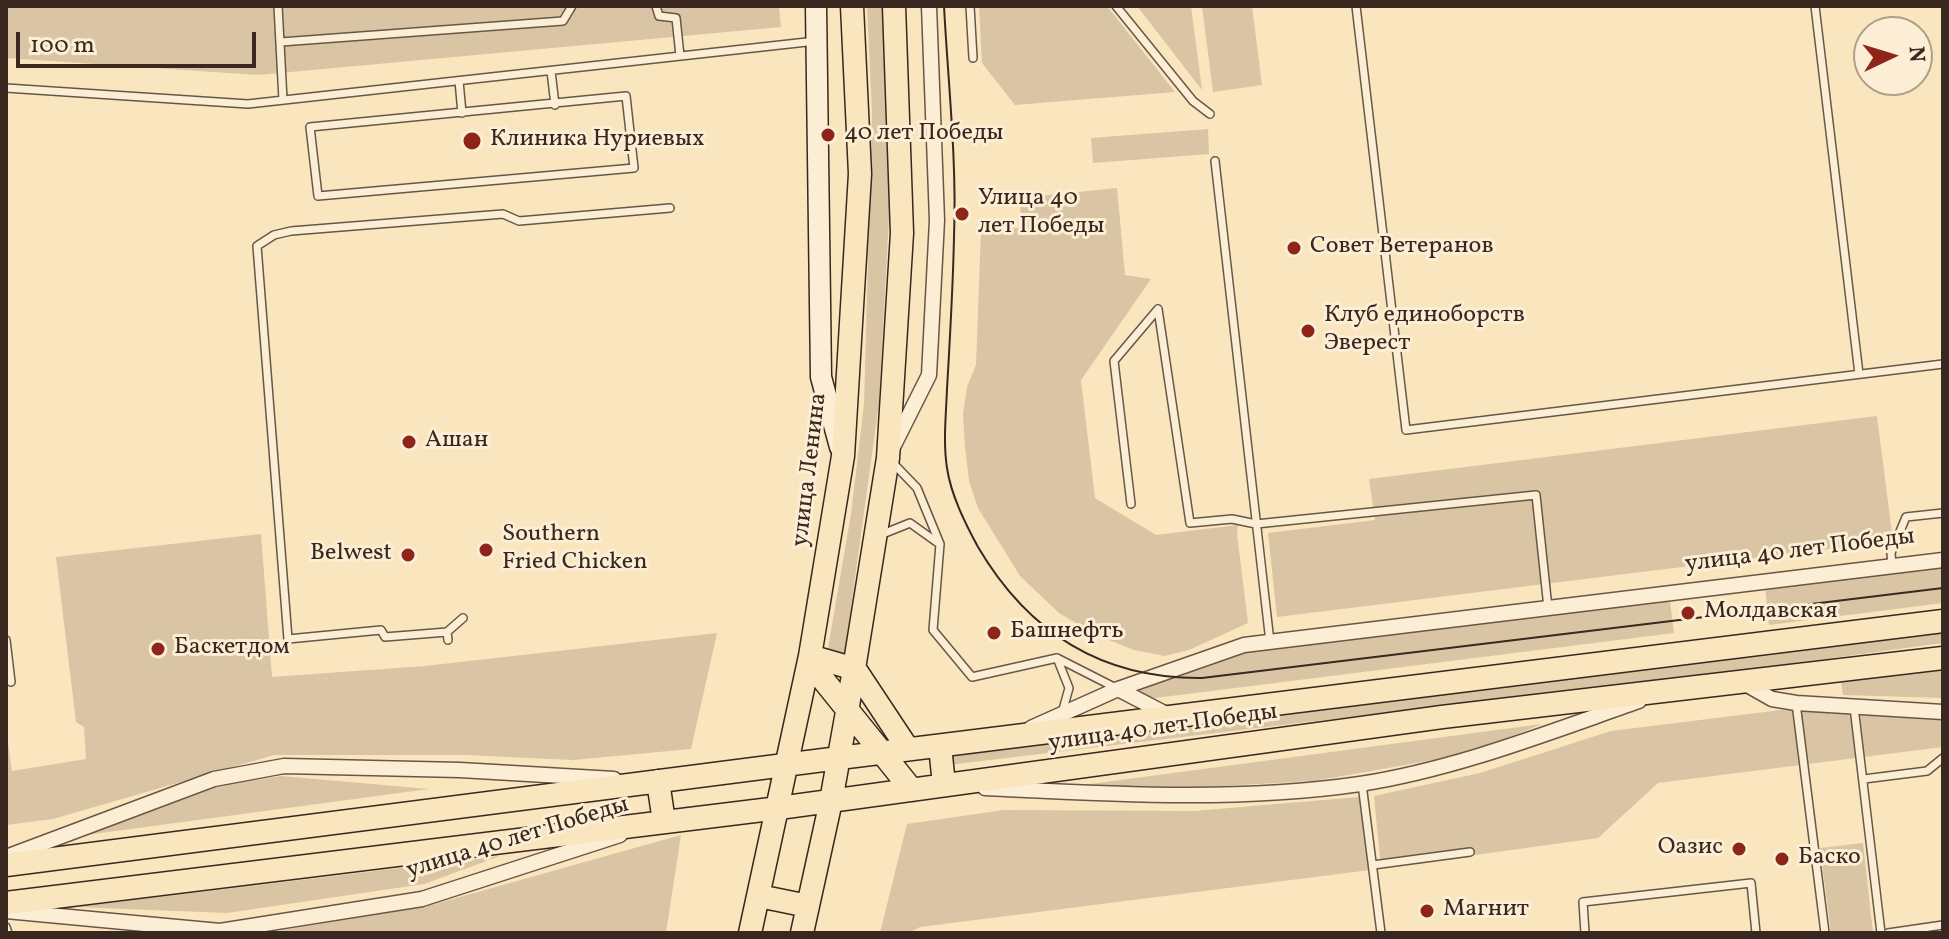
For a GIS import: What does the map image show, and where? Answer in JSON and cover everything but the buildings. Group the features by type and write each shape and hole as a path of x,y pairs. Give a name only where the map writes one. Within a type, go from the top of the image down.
{"main road":[{"name":"улица Ленина","path":"750,933 810,659 843,456 860,174 852,6"},
{"path":"802,933 839,758 888,458 902,233 894,6"},
{"name":"улица 40 лет Победы","path":"6,865 1943,621"},
{"name":"улица 40 лет Победы","path":"6,903 779,808 1426,719 1943,658"},
{"path":"810,659 855,669 908,749"},
{"path":"810,659 847,712 912,790"},
{"path":"940,746 944,785"},
{"path":"658,781 664,822"},
{"path":"759,896 808,906"}],"street":[{"path":"816,6 821,377 843,456"},
{"path":"888,458 929,375 937,220 929,6"},
{"name":"улица 40 лет Победы","path":"1013,736 1118,689 1244,645 1943,560"},
{"path":"1742,682 1772,699 1796,703 1943,712"},
{"path":"1118,689 1170,717"},
{"name":"улица 40 лет Победы","path":"944,785 1195,795 1305,790 1362,783 1470,760 1669,690"},
{"name":"улица 40 лет Победы","path":"6,857 214,779 284,766 460,770 658,781"},
{"name":"улица 40 лет Победы","path":"6,911 220,932 422,899 664,822"}],"lane":[{"path":"278,6 283,100"},
{"path":"281,42 563,21 572,6"},
{"path":"656,6 659,16 676,18 680,56"},
{"path":"970,6 973,58"},
{"path":"1116,6 1193,101 1210,114"},
{"path":"1356,6 1406,430 1943,364"},
{"path":"1815,6 1859,374"},
{"path":"6,88 248,104 818,40"},
{"path":"551,71 555,105"},
{"path":"459,81 462,113"},
{"path":"626,96 634,168 318,196 310,127 462,113 626,96"},
{"path":"1215,161 1270,642"},
{"path":"463,618 447,636 385,637 381,630 288,639 257,246 274,235 291,231 503,214 519,221 670,208"},
{"path":"1131,504 1114,361 1158,309 1190,523 1232,519 1256,524 1536,495 1548,610"},
{"path":"888,458 917,488 940,544 933,630 972,677 1057,658 1118,689"},
{"path":"1892,567 1891,553 1906,517 1943,513"},
{"path":"877,536 910,523 940,544"},
{"path":"6,640 11,682"},
{"path":"1057,658 1069,688 1061,714"},
{"path":"1796,703 1825,933"},
{"path":"1854,707 1881,933"},
{"path":"1864,779 1927,771 1943,758"},
{"path":"1362,783 1381,933"},
{"path":"1373,865 1470,852"},
{"path":"1585,933 1583,902 1751,883 1756,933"},
{"path":"1888,933 1943,925"},
{"path":"6,927 8,933"}],"shaded area":[{"path":"6,6 779,6 781,27 258,75 6,58"},
{"path":"867,6 885,6 890,200 879,403 844,658 827,654 851,514 864,404 872,111"},
{"path":"979,6 1107,6 1175,92 1015,105 982,63"},
{"path":"1137,6 1191,6 1202,90"},
{"path":"1202,6 1252,6 1262,85 1213,92"},
{"path":"1208,129 1209,154 1093,163 1091,138"},
{"path":"1117,188 1125,275 1151,279 1081,380 1095,498 1156,535 1238,525 1248,623 1189,650 1165,656 1134,650 1096,635 1059,613 1020,576 978,508 969,481 965,447 963,414 967,387 976,365 981,230 1021,228 1020,198"},
{"path":"1877,416 1893,541 1277,617 1268,533 1375,520 1369,479"},
{"path":"261,534 272,677 425,666 717,633 691,749 573,760 465,755 274,755 53,819 6,825 6,730 12,771 86,759 84,727 76,722 56,557"},
{"path":"1943,566 1943,603 1769,625 1765,587"},
{"path":"1670,601 1674,633 1147,699 1133,690 1243,653"},
{"path":"1943,633 1943,643 1759,668 948,765 948,756"},
{"path":"1943,670 1943,698 1843,695 1841,682"},
{"path":"1781,710 1943,720 1943,747 1658,783 1598,838 1381,868 1374,796 1480,773 1611,731"},
{"path":"1542,724 1468,754 1314,781 1185,788 1083,785"},
{"path":"281,776 429,789 86,835 223,785"},
{"path":"1359,797 1370,870 920,927 908,933 880,933 907,824 1004,810 1194,811"},
{"path":"681,835 666,933 266,933 428,906"},
{"path":"1863,843 1873,933 1831,933 1820,848"},
{"path":"500,856 424,884 227,913 76,907"}],"tram line":[{"path":"944,6 955,208 945,428 949,478 968,528 998,577 1044,626 1071,645 1131,670 1202,678 1943,588"}],"place":[{"name":"40 лет Победы","path":"828,135"},
{"name":"Клиника Нуриевых","path":"472,141"},
{"name":"Улица 40 лет Победы","path":"962,214"},
{"name":"Совет Ветеранов","path":"1294,248"},
{"name":"Клуб единоборств Эверест","path":"1308,331"},
{"name":"Ашан","path":"409,442"},
{"name":"Southern Fried Chicken","path":"486,550"},
{"name":"Belwest","path":"408,555"},
{"name":"Молдавская","path":"1688,613"},
{"name":"Башнефть","path":"994,633"},
{"name":"Баскетдом","path":"158,649"},
{"name":"Оазис","path":"1739,849"},
{"name":"Баско","path":"1782,859"},
{"name":"Магнит","path":"1427,911"}]}
